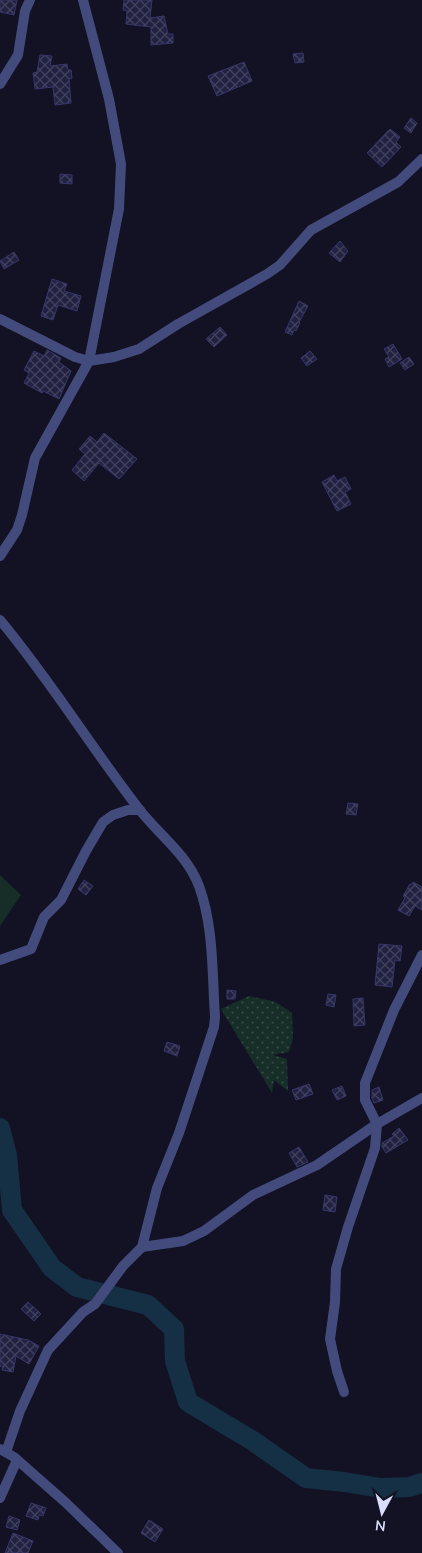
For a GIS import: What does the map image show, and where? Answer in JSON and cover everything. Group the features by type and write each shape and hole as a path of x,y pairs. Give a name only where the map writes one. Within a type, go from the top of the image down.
{"street":[{"path":"0,84 18,55 25,11 30,0"},
{"path":"0,556 19,522 35,458 89,361 119,209 122,164 109,99 83,0"},
{"path":"0,319 74,357 89,361 114,357 139,349 178,324 267,274 280,265 311,230 398,182 422,159"},
{"path":"0,620 27,653 140,810 182,854 198,884 207,914 215,1017 214,1027 179,1133 157,1188 142,1247 123,1266 95,1304 83,1312 48,1350 3,1450 65,1502 118,1553"},
{"path":"0,960 30,949 44,917 61,900 103,822 113,815 128,810 140,810"},
{"path":"344,1392 337,1371 330,1338 336,1302 336,1269 375,1148 377,1124 365,1100 365,1083 394,1010 422,956"},
{"path":"142,1247 182,1241 204,1231 253,1195 317,1164 377,1124 422,1098"},
{"path":"0,1498 17,1460"}],"green space":[{"path":"0,875 21,895 0,926"},
{"path":"249,996 276,1002 292,1013 293,1038 289,1052 273,1055 287,1059 288,1091 274,1080 272,1093 221,1009"}],"building":[{"path":"0,0 17,0 14,15 0,12"},
{"path":"124,0 152,0 150,18 164,16 168,34 173,34 173,43 151,45 151,27 126,24 127,11 123,10"},
{"path":"303,53 304,62 295,63 293,54"},
{"path":"40,55 52,56 50,66 67,64 68,70 71,70 72,78 69,79 71,103 55,105 53,87 35,89 33,73 37,72"},
{"path":"244,62 252,81 217,96 208,76"},
{"path":"411,118 417,123 411,133 404,128"},
{"path":"390,129 400,137 396,142 401,147 382,167 367,153"},
{"path":"60,174 72,175 72,184 60,183"},
{"path":"340,241 348,251 340,262 329,253"},
{"path":"14,252 19,260 4,269 0,261"},
{"path":"52,279 67,284 64,291 81,296 77,311 58,305 53,320 41,316"},
{"path":"299,301 308,306 296,331 294,330 292,335 285,332"},
{"path":"220,327 227,335 214,347 206,339"},
{"path":"393,344 402,359 389,367 385,359 389,357 384,349"},
{"path":"47,350 61,358 59,362 71,371 59,399 43,391 42,393 24,383 29,373 24,370 34,351 44,356"},
{"path":"310,351 317,359 307,366 301,358"},
{"path":"409,357 414,364 405,370 400,363"},
{"path":"104,433 137,459 119,479 99,463 84,481 72,470 85,454 79,449 90,436 97,442"},
{"path":"334,475 337,481 345,477 351,489 345,492 351,504 337,511 322,482"},
{"path":"348,803 358,804 356,815 346,814"},
{"path":"84,880 93,886 86,895 78,889"},
{"path":"413,882 422,887 422,910 415,906 409,916 398,910 405,898 403,896"},
{"path":"379,944 402,946 400,961 395,960 392,987 375,985"},
{"path":"227,990 236,991 235,999 227,999"},
{"path":"328,994 336,995 334,1007 326,1005"},
{"path":"363,998 365,1025 354,1026 353,999"},
{"path":"167,1042 180,1046 177,1056 164,1051"},
{"path":"309,1084 313,1094 296,1100 292,1090"},
{"path":"342,1086 346,1096 337,1100 332,1090"},
{"path":"379,1087 383,1100 374,1103 372,1090"},
{"path":"399,1128 408,1140 386,1153 382,1143 394,1136 392,1134"},
{"path":"299,1147 308,1162 297,1167 289,1153"},
{"path":"325,1195 337,1197 335,1212 323,1210"},
{"path":"28,1302 41,1314 34,1321 21,1309"},
{"path":"0,1334 28,1340 39,1346 29,1364 16,1356 13,1372 2,1370 3,1367 0,1366"},
{"path":"31,1503 46,1508 43,1516 39,1515 38,1520 26,1516"},
{"path":"9,1516 20,1520 17,1530 6,1527"},
{"path":"149,1520 163,1529 155,1542 141,1533"},
{"path":"13,1533 33,1541 28,1553 5,1553"}],"waterway":[{"path":"0,1128 7,1155 12,1210 52,1268 77,1287 148,1305 174,1329 175,1361 188,1402 253,1441 306,1478 381,1488 409,1487 422,1483"}]}
